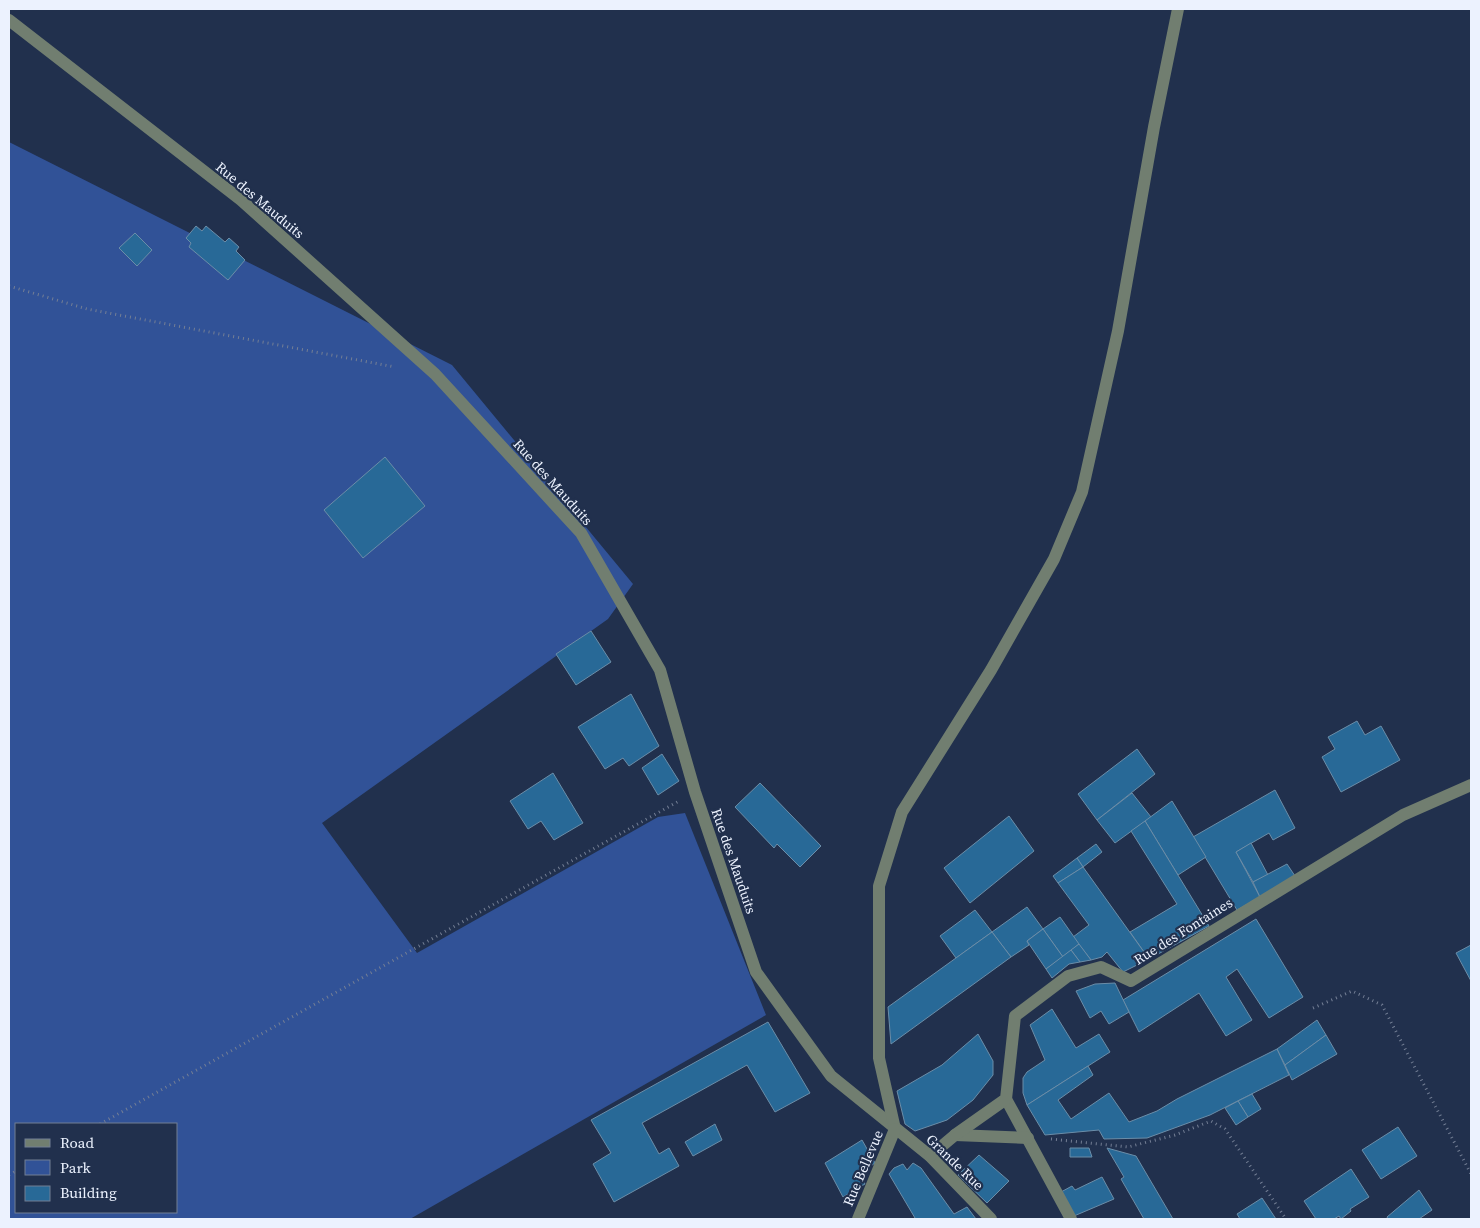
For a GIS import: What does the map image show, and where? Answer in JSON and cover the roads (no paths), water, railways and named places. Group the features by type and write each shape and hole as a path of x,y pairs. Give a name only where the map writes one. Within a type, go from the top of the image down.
{"street":[{"path":"896,1129 879,1058 879,886 902,812 990,670 1054,559 1082,492 1118,331 1154,127 1178,9"},
{"name":"Rue des Mauduits","path":"9,20 241,200 428,368 581,534 660,670 694,792 756,972 831,1076 896,1129"},
{"name":"Rue des Fontaines","path":"1006,1099 1016,1016 1068,976 1101,967 1131,981 1402,815 1471,785"},
{"path":"930,1156 955,1135 1006,1099 1071,1219"},
{"name":"Grande Rue","path":"896,1129 930,1156 991,1219"},
{"name":"Rue Bellevue","path":"858,1219 896,1129"},
{"path":"955,1135 1028,1138"}]}
